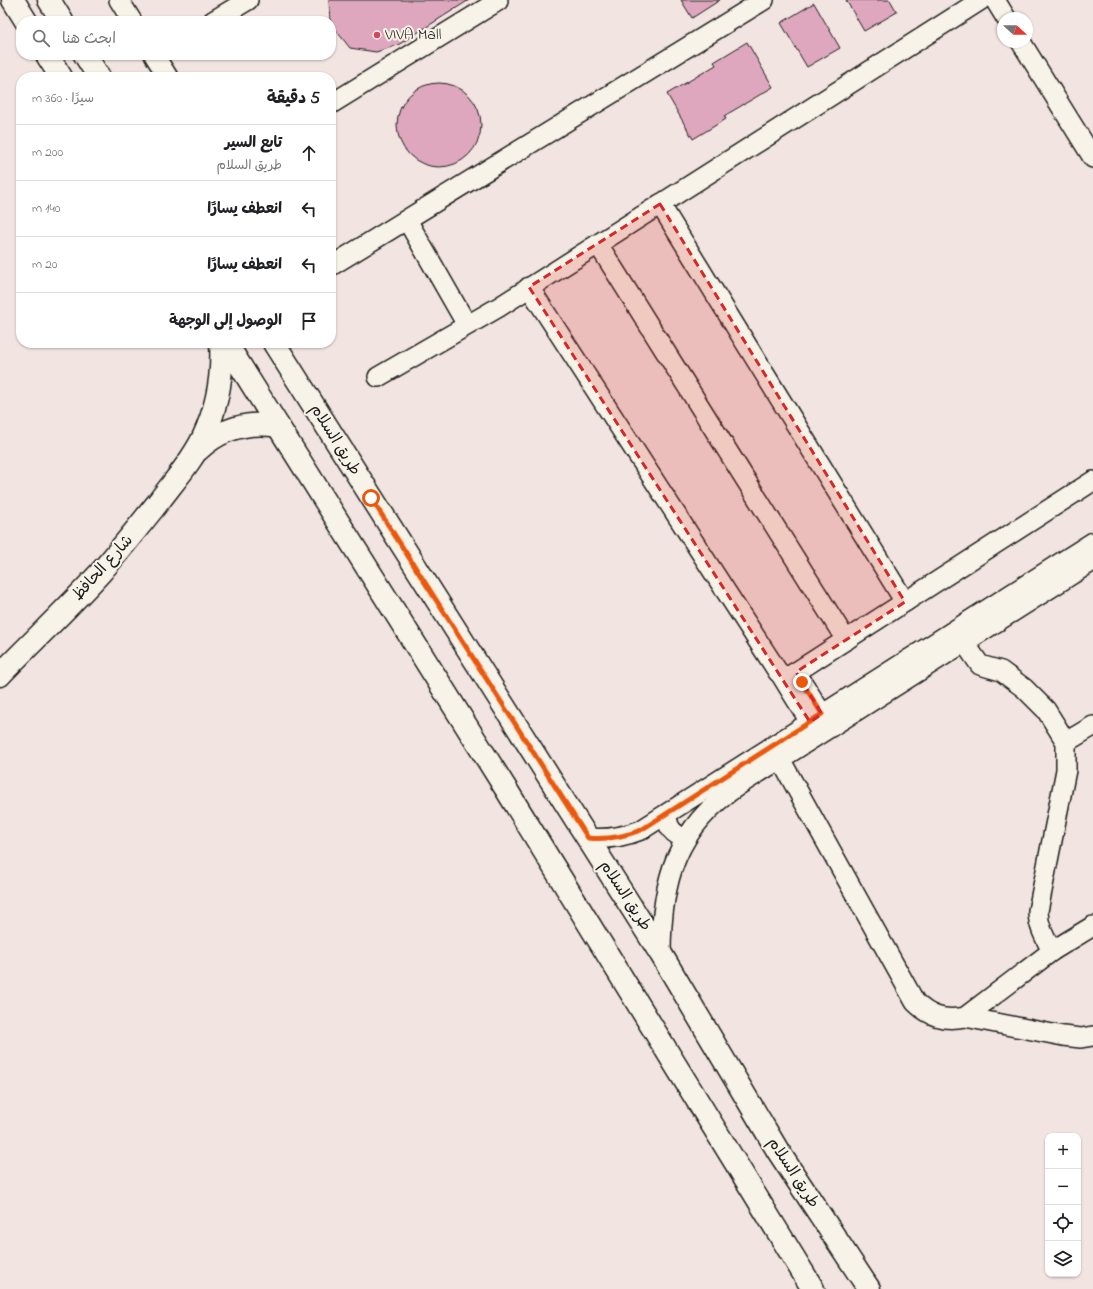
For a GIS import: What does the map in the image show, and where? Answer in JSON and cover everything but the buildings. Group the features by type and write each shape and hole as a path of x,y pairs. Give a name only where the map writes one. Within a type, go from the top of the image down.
{"main road":[{"path":"13,0 23,16"},
{"path":"49,0 59,16"},
{"path":"50,60 58,72"},
{"path":"88,60 96,72"},
{"name":"شارع الحافظ","path":"0,675 83,591 112,559 133,534 195,452 209,422 218,390 221,372 222,348"},
{"path":"229,348 506,789 812,1289"},
{"name":"طريق السلام","path":"277,348 662,954 778,1151 869,1289"},
{"name":"شارع الحافظ","path":"195,452 215,436 232,429 252,424 278,426"}],"street":[{"path":"119,0 129,16"},
{"path":"221,16 248,0"},
{"path":"336,263 764,0"},
{"path":"378,377 467,325 598,244 981,0"},
{"path":"994,0 1002,12"},
{"path":"336,101 498,1"},
{"path":"1025,48 1093,158"},
{"path":"158,60 165,72"},
{"path":"660,204 905,602"},
{"path":"406,220 467,325"},
{"path":"598,244 846,640"},
{"path":"529,287 788,673 816,718"},
{"path":"788,673 846,640 1093,481"},
{"path":"662,954 662,918 668,882 686,838 696,823 714,804 739,785 816,718 1093,542"},
{"path":"588,838 615,838 629,835 641,830 964,642 1093,561"},
{"path":"964,642 980,665 1001,671 1024,688 1046,710 1066,742 1066,770 1038,911 1040,928 1052,951"},
{"path":"1066,742 1093,726"},
{"path":"776,752 915,1002 923,1010 932,1016 948,1019 964,1017 1063,1036 1081,1038 1093,1036"},
{"path":"668,814 667,819 671,830 675,834 686,838"},
{"path":"964,1017 1052,951 1093,926"}],"highlighted area":[{"path":"660,204 905,602 796,672 822,714 810,722 529,287"}],"place":[{"name":"VIVA Mall","path":"377,35"}],"route":[{"path":"371,498 588,838 615,838 629,835 641,830 822,714 802,682"}]}
